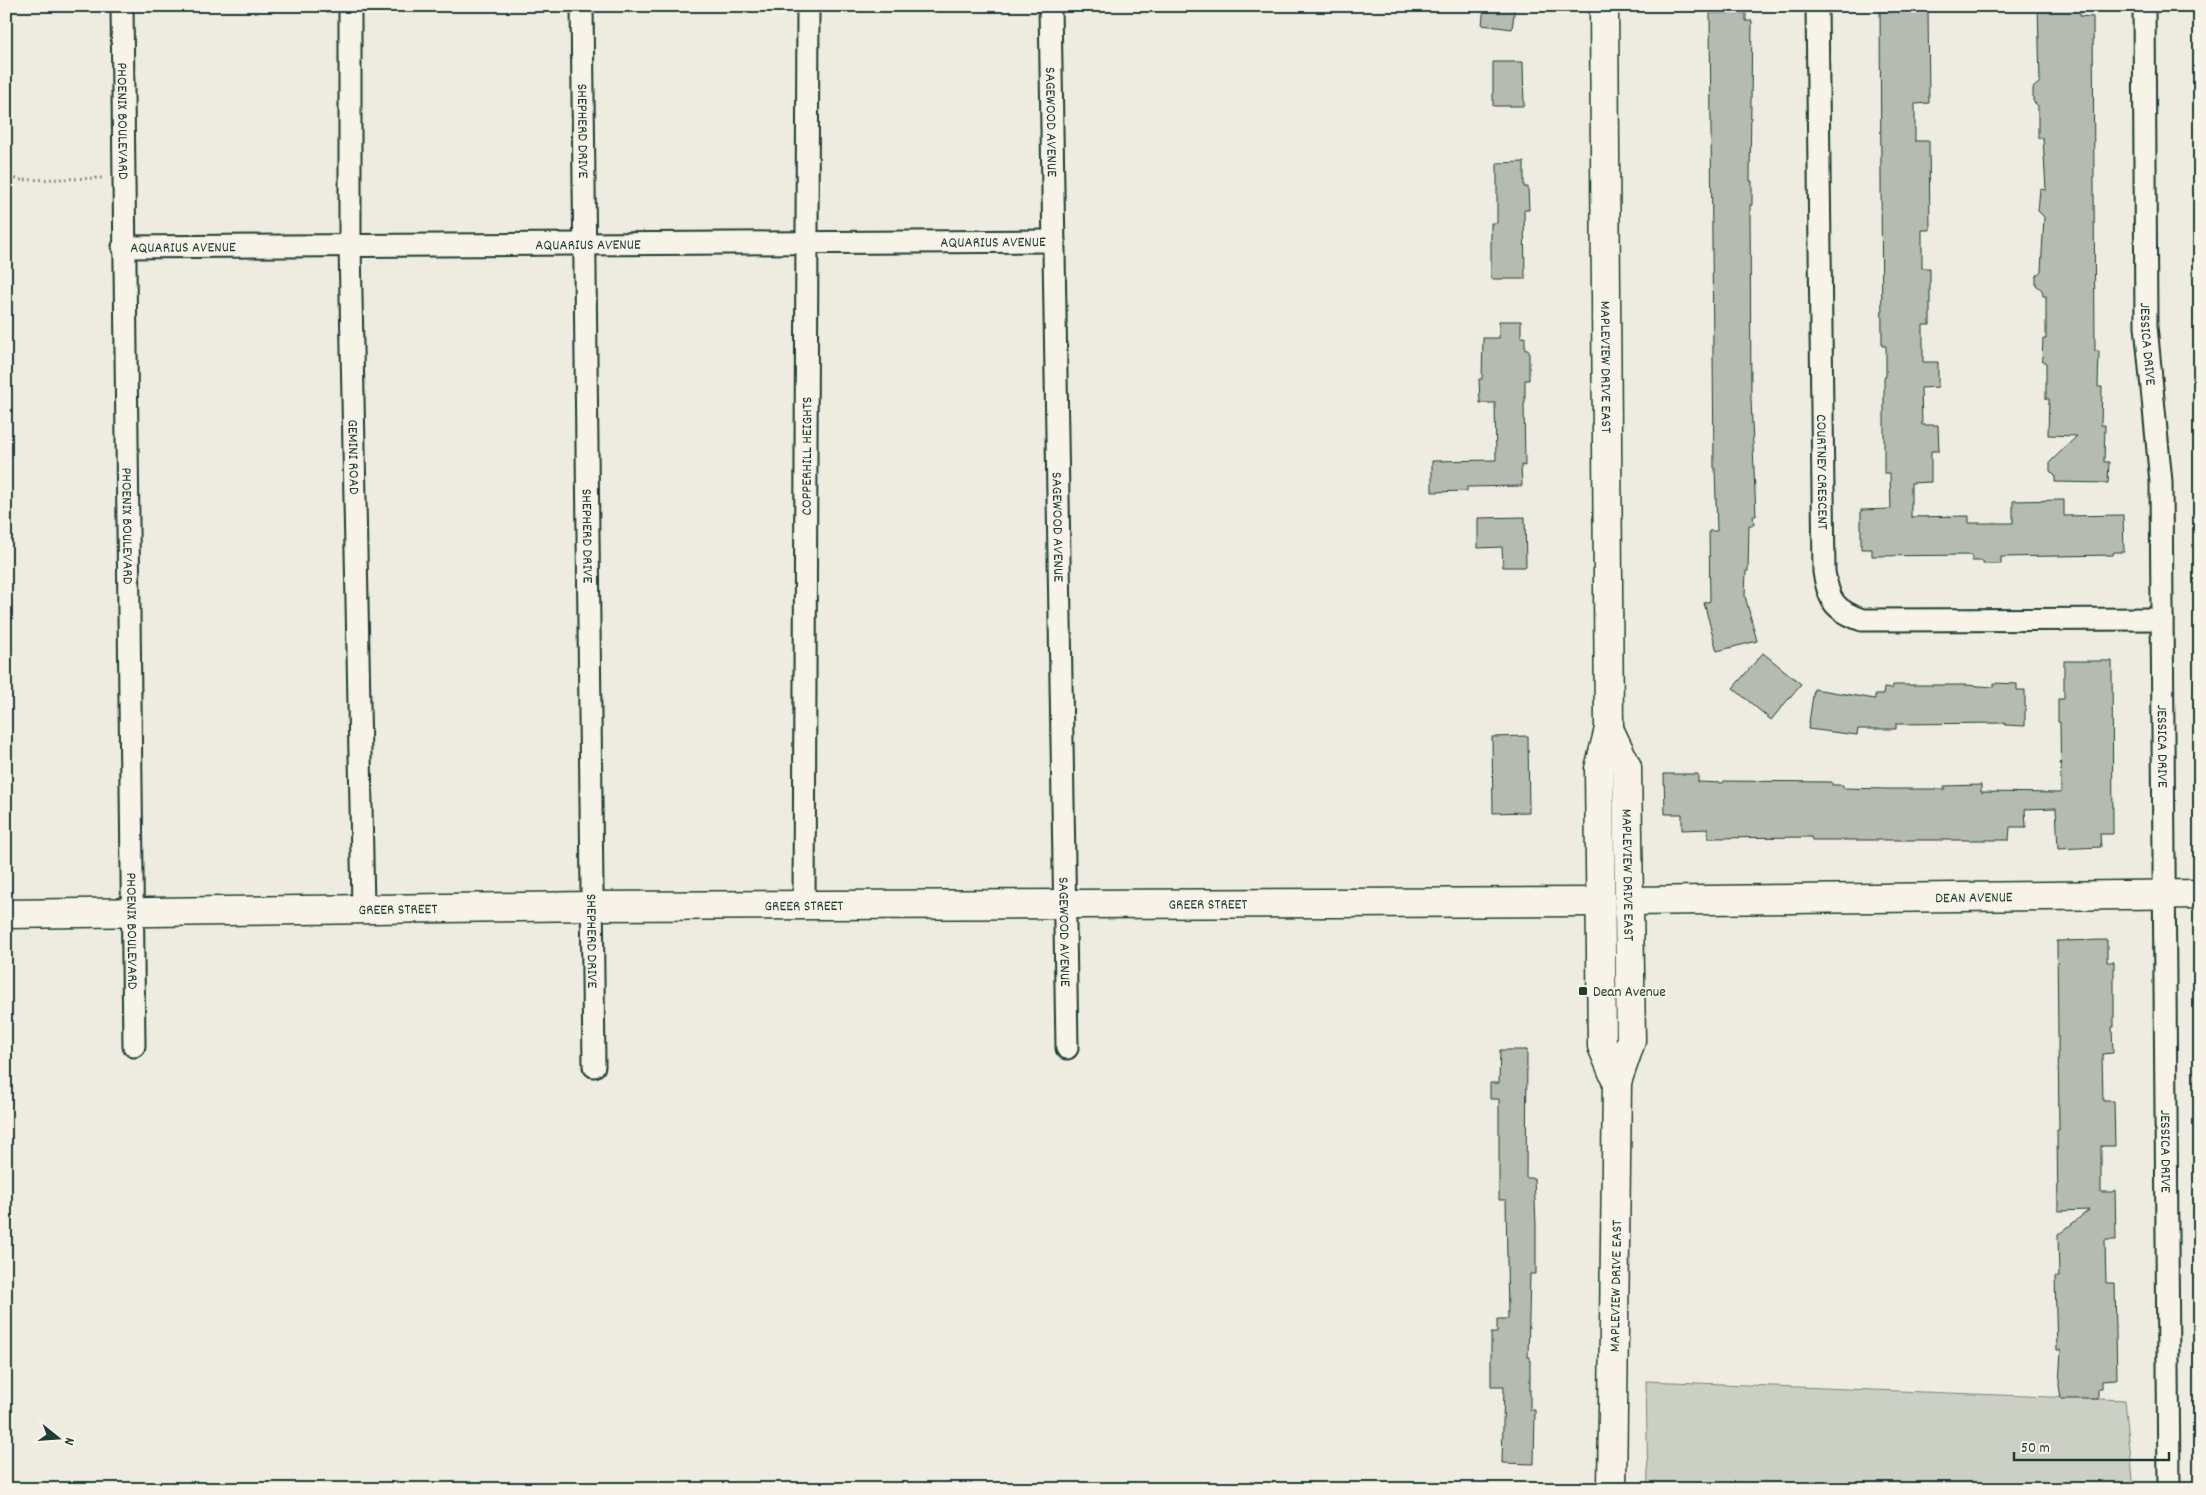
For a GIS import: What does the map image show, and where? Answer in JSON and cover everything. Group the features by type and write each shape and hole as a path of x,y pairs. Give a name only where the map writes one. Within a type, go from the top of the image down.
{"street":[{"name":"PHOENIX BOULEVARD","path":"122,6 123,247 134,1046"},
{"name":"GEMINI ROAD","path":"350,6 350,245 363,908"},
{"name":"SHEPHERD DRIVE","path":"582,6 594,1066"},
{"name":"COPPERHILL HEIGHTS","path":"804,905 808,6"},
{"name":"SAGEWOOD AVENUE","path":"1050,6 1063,904 1067,1048"},
{"name":"MAPLEVIEW DRIVE EAST","path":"1604,6 1610,729 1600,769 1600,902 1602,1046 1617,1082"},
{"name":"COURTNEY CRESCENT","path":"1817,6 1824,572 1832,602 1846,614 1862,620 2162,619"},
{"name":"JESSICA DRIVE","path":"2144,6 2146,326 2161,482 2169,1489"},
{"name":"AQUARIUS AVENUE","path":"123,247 1054,241"},
{"name":"MAPLEVIEW DRIVE EAST","path":"1610,729 1627,768 1631,1041 1617,1082 1612,1489"},
{"name":"DEAN AVENUE","path":"1629,901 2200,894"},
{"name":"GREER STREET","path":"6,914 592,906 1600,902"}],"path":[{"path":"6,176 20,180 123,178"}],"shaded area":[{"path":"1646,1381 2125,1400 2134,1489 1648,1489"}],"building":[{"path":"1484,6 1515,6 1512,29 1482,25"},
{"path":"1880,6 1928,6 1929,103 1915,104 1915,141 1929,141 1930,230 1922,230 1922,268 1930,268 1930,325 1923,325 1923,362 1938,362 1938,387 1921,388 1922,425 1938,425 1939,451 1931,451 1931,482 1911,483 1911,517 1969,516 1969,523 2013,523 2013,501 2064,500 2064,516 2123,515 2124,552 2114,552 2113,555 2001,557 2001,564 1983,564 1983,561 1972,561 1972,555 1872,556 1872,549 1861,549 1861,510 1891,509 1890,473 1884,473 1884,377 1886,377 1886,346 1882,346"},
{"path":"2038,6 2080,6 2080,16 2093,17 2095,351 2099,351 2098,387 2102,387 2101,425 2105,425 2104,462 2109,462 2108,483 2055,482 2055,476 2050,471 2050,462 2077,436 2048,435 2049,399 2046,399 2046,363 2042,360 2043,339 2046,339 2046,296 2043,296 2042,290 2036,285 2036,276 2041,271 2044,217 2038,211 2040,189 2046,190 2043,138 2038,138 2038,106 2033,101 2033,88 2040,82"},
{"path":"1710,13 1746,13 1746,21 1752,21 1750,181 1752,181 1752,205 1750,205 1751,399 1756,516 1753,516 1754,525 1749,525 1748,571 1746,571 1745,596 1757,641 1717,651 1704,603 1710,601 1709,531 1717,531 1714,468"},
{"path":"1493,62 1523,62 1524,106 1493,106"},
{"path":"1524,162 1524,187 1528,187 1529,210 1524,210 1525,279 1491,279 1491,223 1497,223 1497,163"},
{"path":"1499,321 1521,321 1521,337 1525,337 1525,350 1529,350 1529,380 1525,380 1525,466 1521,465 1522,486 1467,487 1467,491 1432,492 1432,461 1496,460 1495,403 1480,403 1479,379 1482,379 1483,338 1499,338"},
{"path":"1525,517 1526,567 1503,567 1502,547 1478,548 1478,518"},
{"path":"1763,653 1801,684 1771,720 1733,688"},
{"path":"2064,661 2112,661 2113,834 2100,834 2101,847 2058,849 2056,808 2025,809 2026,827 2010,827 2009,840 1812,840 1811,837 1708,838 1708,829 1682,830 1682,814 1665,814 1664,774 1698,774 1698,782 1832,782 1832,785 1843,785 1843,788 1887,789 1945,789 1944,786 1981,785 1981,792 2061,793 2058,699 2064,699"},
{"path":"1994,683 2017,684 2017,690 2025,690 2025,726 2005,725 2005,723 1896,724 1896,729 1858,729 1857,735 1808,729 1814,689 1875,699 1875,695 1883,695 1884,688 1892,689 1893,685 1994,687"},
{"path":"1528,736 1529,812 1493,813 1492,737"},
{"path":"2107,940 2107,962 2114,962 2114,1027 2112,1027 2113,1053 2102,1054 2103,1101 2114,1101 2115,1146 2101,1146 2101,1192 2112,1192 2115,1190 2116,1240 2105,1240 2106,1283 2115,1283 2117,1379 2102,1380 2102,1388 2098,1388 2098,1399 2061,1399 2059,1385 2061,1350 2057,1350 2055,1277 2059,1277 2058,1235 2089,1210 2058,1211 2057,941"},
{"path":"1500,1050 1527,1050 1526,1178 1534,1178 1536,1224 1536,1274 1530,1274 1528,1357 1530,1357 1530,1410 1535,1410 1534,1464 1502,1463 1504,1386 1491,1386 1491,1333 1497,1333 1497,1319 1508,1319 1506,1200 1499,1200 1499,1099 1490,1099 1490,1083 1499,1083"}],"place":[{"name":"Dean Avenue","path":"1583,991"}]}
